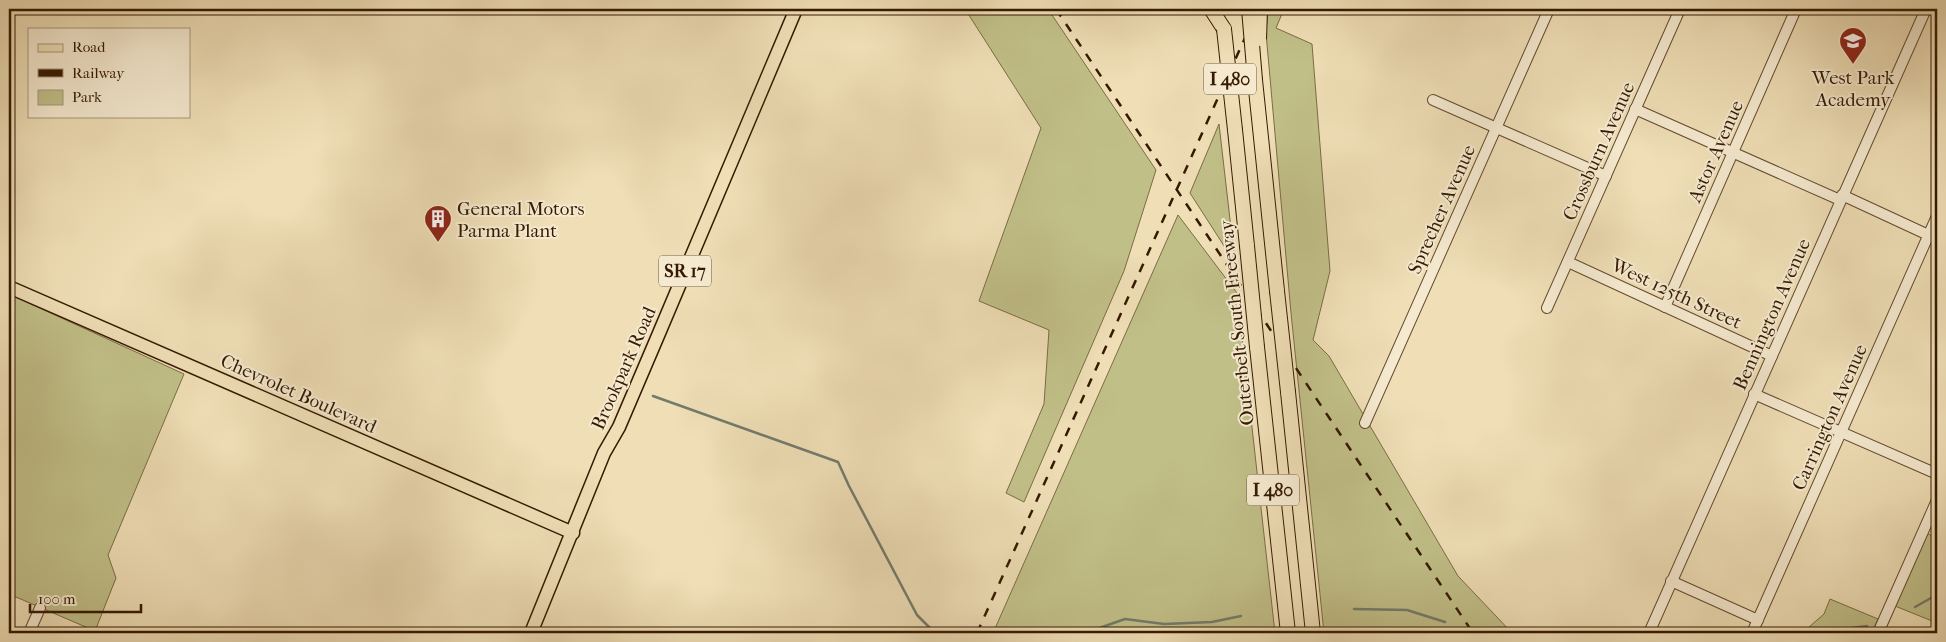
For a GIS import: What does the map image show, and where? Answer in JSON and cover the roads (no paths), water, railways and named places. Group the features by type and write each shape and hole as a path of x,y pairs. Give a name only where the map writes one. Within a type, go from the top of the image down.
{"highway":[{"path":"1211,9 1224,29"},
{"name":"Outerbelt South Freeway","path":"1222,9 1288,633"},
{"name":"I 480","path":"1249,9 1313,633"},
{"path":"1255,82 1260,9"}],"main road":[{"name":"Brookpark Road","path":"531,633 604,453 619,427 646,365 796,9"},
{"name":"Chevrolet Boulevard","path":"9,287 573,533"}],"street":[{"name":"Sprecher Avenue","path":"1365,423 1549,9"},
{"name":"Crossburn Avenue","path":"1548,308 1680,9"},
{"name":"Astor Avenue","path":"1665,307 1796,9"},
{"name":"Bennington Avenue","path":"1649,633 1926,9"},
{"path":"1433,100 1606,176"},
{"path":"1635,109 1933,237"},
{"name":"Carrington Avenue","path":"1752,633 1841,431 1933,237 1937,216"},
{"name":"West 125th Street","path":"1568,262 1772,356"},
{"path":"1754,394 1937,474"},
{"path":"1878,633 1937,503"},
{"path":"1671,581 1758,620"},
{"path":"30,633 40,608"}],"waterway":[{"path":"653,396 838,462 917,615 935,633"},
{"path":"1915,607 1931,598 1937,590"},
{"path":"1354,609 1407,610 1445,622"},
{"path":"1085,633 1125,619 1164,624 1212,622 1241,616"},
{"path":"1813,633 1867,626"}],"railway":[{"path":"1056,9 1473,633"},
{"path":"977,633 1258,9"}],"place":[{"name":"West Park Academy","path":"1853,65"},
{"name":"General Motors Parma Plant","path":"438,243"}]}
